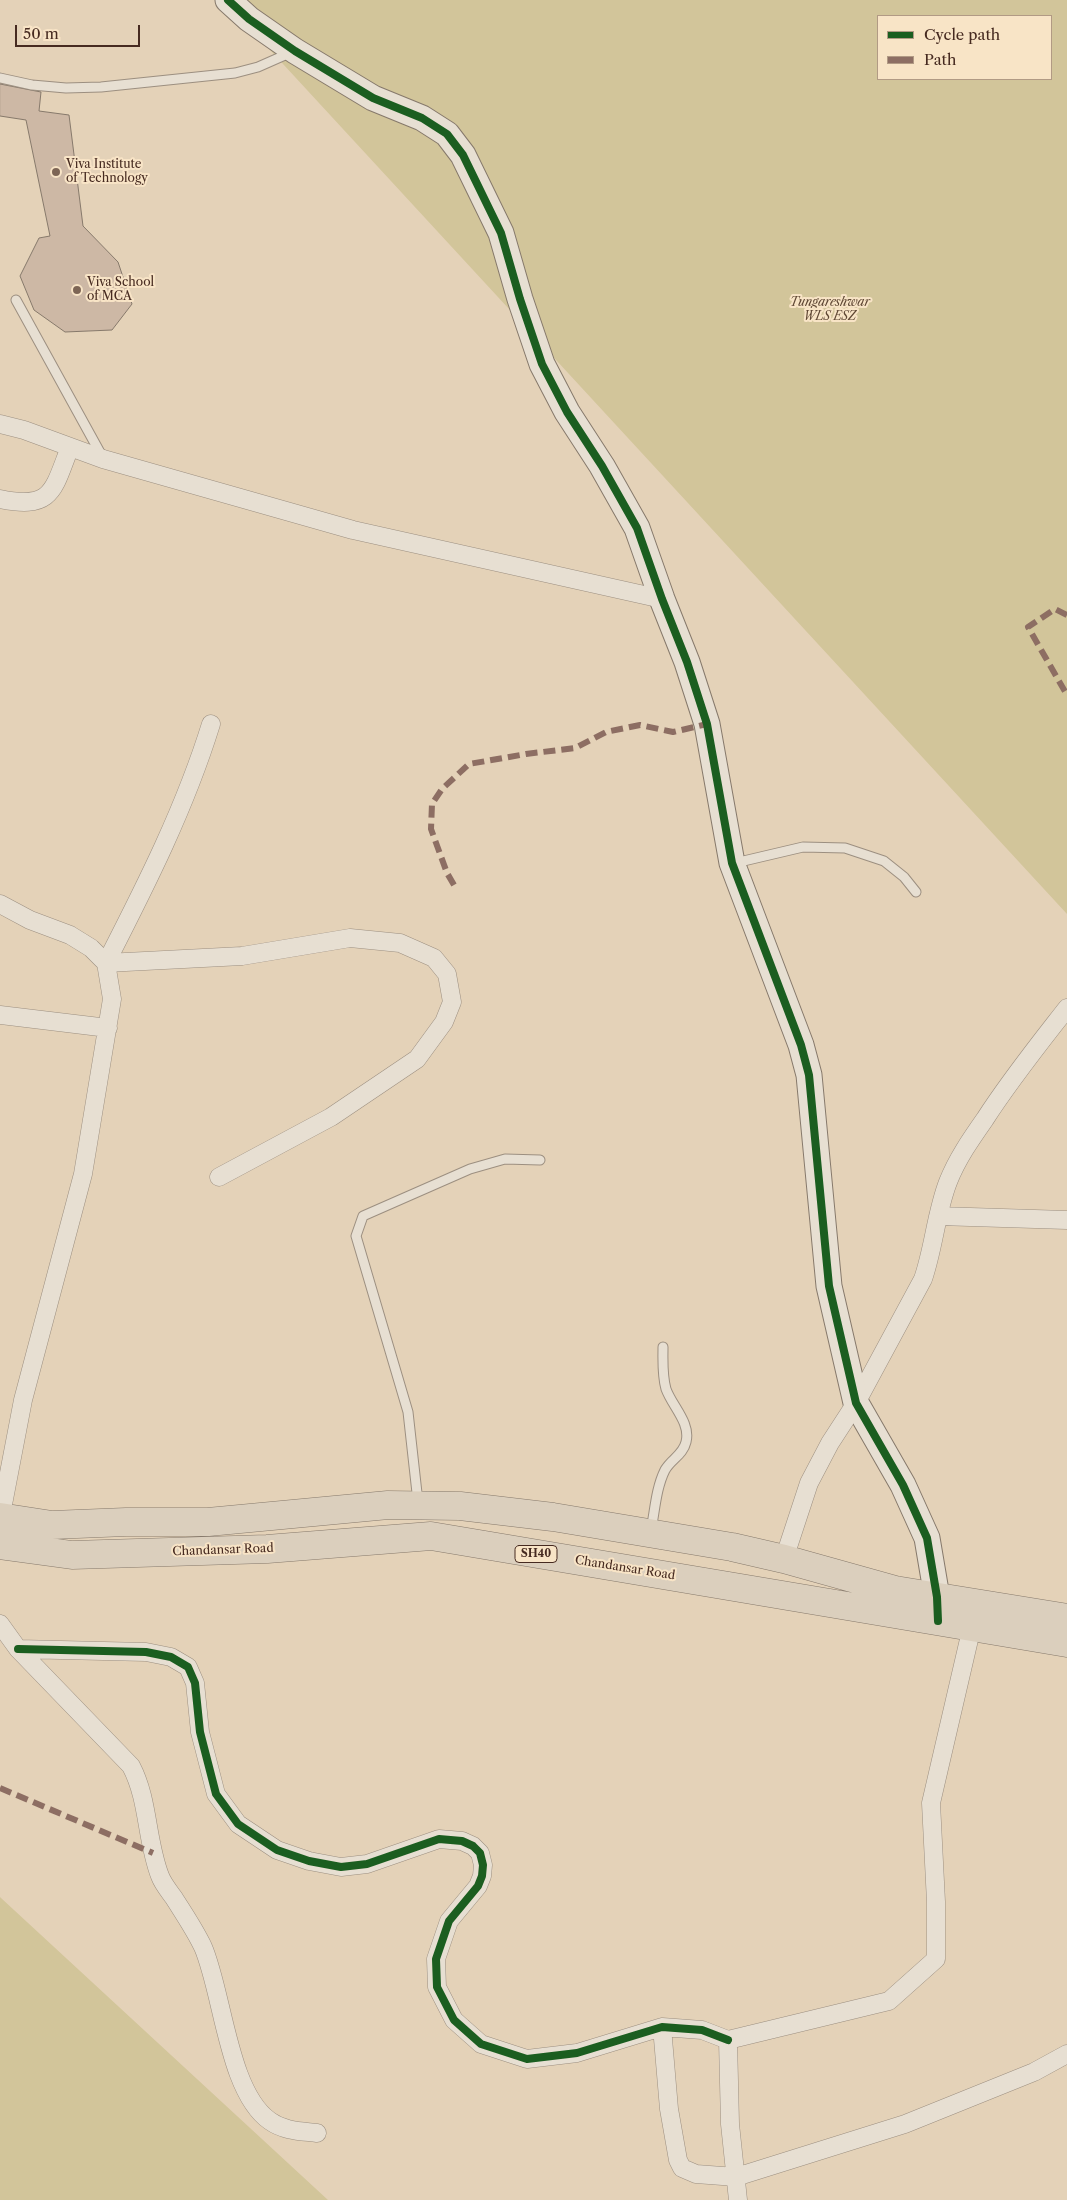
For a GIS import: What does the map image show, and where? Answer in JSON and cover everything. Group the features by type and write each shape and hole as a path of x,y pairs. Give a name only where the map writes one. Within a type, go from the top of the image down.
{"main road":[{"path":"0,1518 52,1525 126,1522 208,1522 388,1504 460,1506 651,1532 784,1559 896,1590 937,1609 975,1615 1067,1618"},
{"name":"Chandansar Road","path":"0,1545 72,1555 267,1549 430,1536 937,1609"},
{"path":"975,1615 1067,1643"}],"street":[{"path":"228,0 249,19 295,51 373,98 422,118 447,134 463,155 501,233 520,299 542,364 567,412 602,466 637,528 687,662 707,724 732,863 801,1045 809,1075 830,1286 856,1403 903,1485 927,1538 937,1609"},
{"path":"0,424 24,430 103,459 353,530 662,599"},
{"path":"0,499 17,503 38,502 50,493 70,447"},
{"path":"0,1518 23,1400 83,1174 112,999 106,962 156,866 198,767 211,724"},
{"path":"0,904 30,920 70,935 90,948 106,962 242,956 350,938 400,943 434,958 447,974 452,1002 444,1022 417,1059 331,1117 219,1177"},
{"path":"784,1559 809,1483 830,1443 856,1403 923,1278 930,1259 938,1216 948,1182 962,1153 1026,1061 1067,1008"},
{"path":"0,1014 108,1028"},
{"path":"938,1216 1067,1220"},
{"path":"18,1649 146,1652 171,1657 188,1667 195,1683 200,1732 216,1794 238,1824 277,1850 341,1868 367,1864 439,1839 462,1841 473,1846 480,1853 482,1859 482,1876 478,1886 449,1921 436,1959 437,1988 454,2020 480,2044 527,2059 577,2053 662,2027 702,2030 728,2040 889,2001 936,1959 936,1902 931,1802 975,1615"},
{"path":"0,1624 18,1649 127,1761 139,1782 160,1878 188,1920 203,1947 213,1976 232,2058 253,2103 269,2121 287,2130 317,2133"},
{"path":"662,2027 669,2108 678,2160 682,2168 696,2174 736,2177 905,2124 1034,2072 1067,2054"},
{"path":"728,2040 730,2124 738,2200"}],"lane":[{"path":"0,78 32,85 66,88 101,87 235,73 258,68 295,51"},
{"path":"16,300 103,459"},
{"path":"732,863 803,847 845,848 884,861 904,877 916,892"},
{"path":"418,1505 408,1412 356,1236 359,1226 363,1216 470,1169 505,1159 540,1160"},
{"path":"651,1532 660,1483 667,1467 679,1456 686,1442 686,1431 682,1418 666,1390 663,1346"}],"green space":[{"name":"Tungareshwar WLS ESZ","path":"224,0 1067,0 1067,914"},
{"path":"1,1898 328,2200 0,2200"}],"building":[{"path":"0,84 41,92 39,111 69,115 83,226 118,262 132,304 112,330 65,332 34,310 20,276 39,238 50,236 26,120 0,116"}],"marked path":[{"path":"1067,615 1055,609 1028,627 1067,695"},
{"path":"454,885 447,873 431,829 432,804 442,789 469,764 575,748 606,732 640,725 673,732 707,724"},
{"path":"0,1788 153,1853"}],"cycle path":[{"path":"228,0 249,19 295,51 373,98 422,118 447,134 463,155 501,233 520,299 542,364 567,412 602,466 637,528 687,662 707,724 732,863 801,1045 809,1075 829,1286 856,1403 903,1485 927,1538 937,1597 938,1621"},
{"path":"18,1649 146,1652 171,1657 188,1667 195,1683 200,1732 216,1794 238,1824 277,1850 309,1861 341,1867 367,1864 439,1839 462,1841 473,1846 480,1853 483,1865 482,1876 478,1886 449,1921 436,1959 437,1987 454,2020 481,2044 527,2059 577,2053 662,2027 702,2030 728,2040"}],"place":[{"name":"Viva Institute of Technology","path":"56,172"},
{"name":"Viva School of MCA","path":"77,290"}]}
